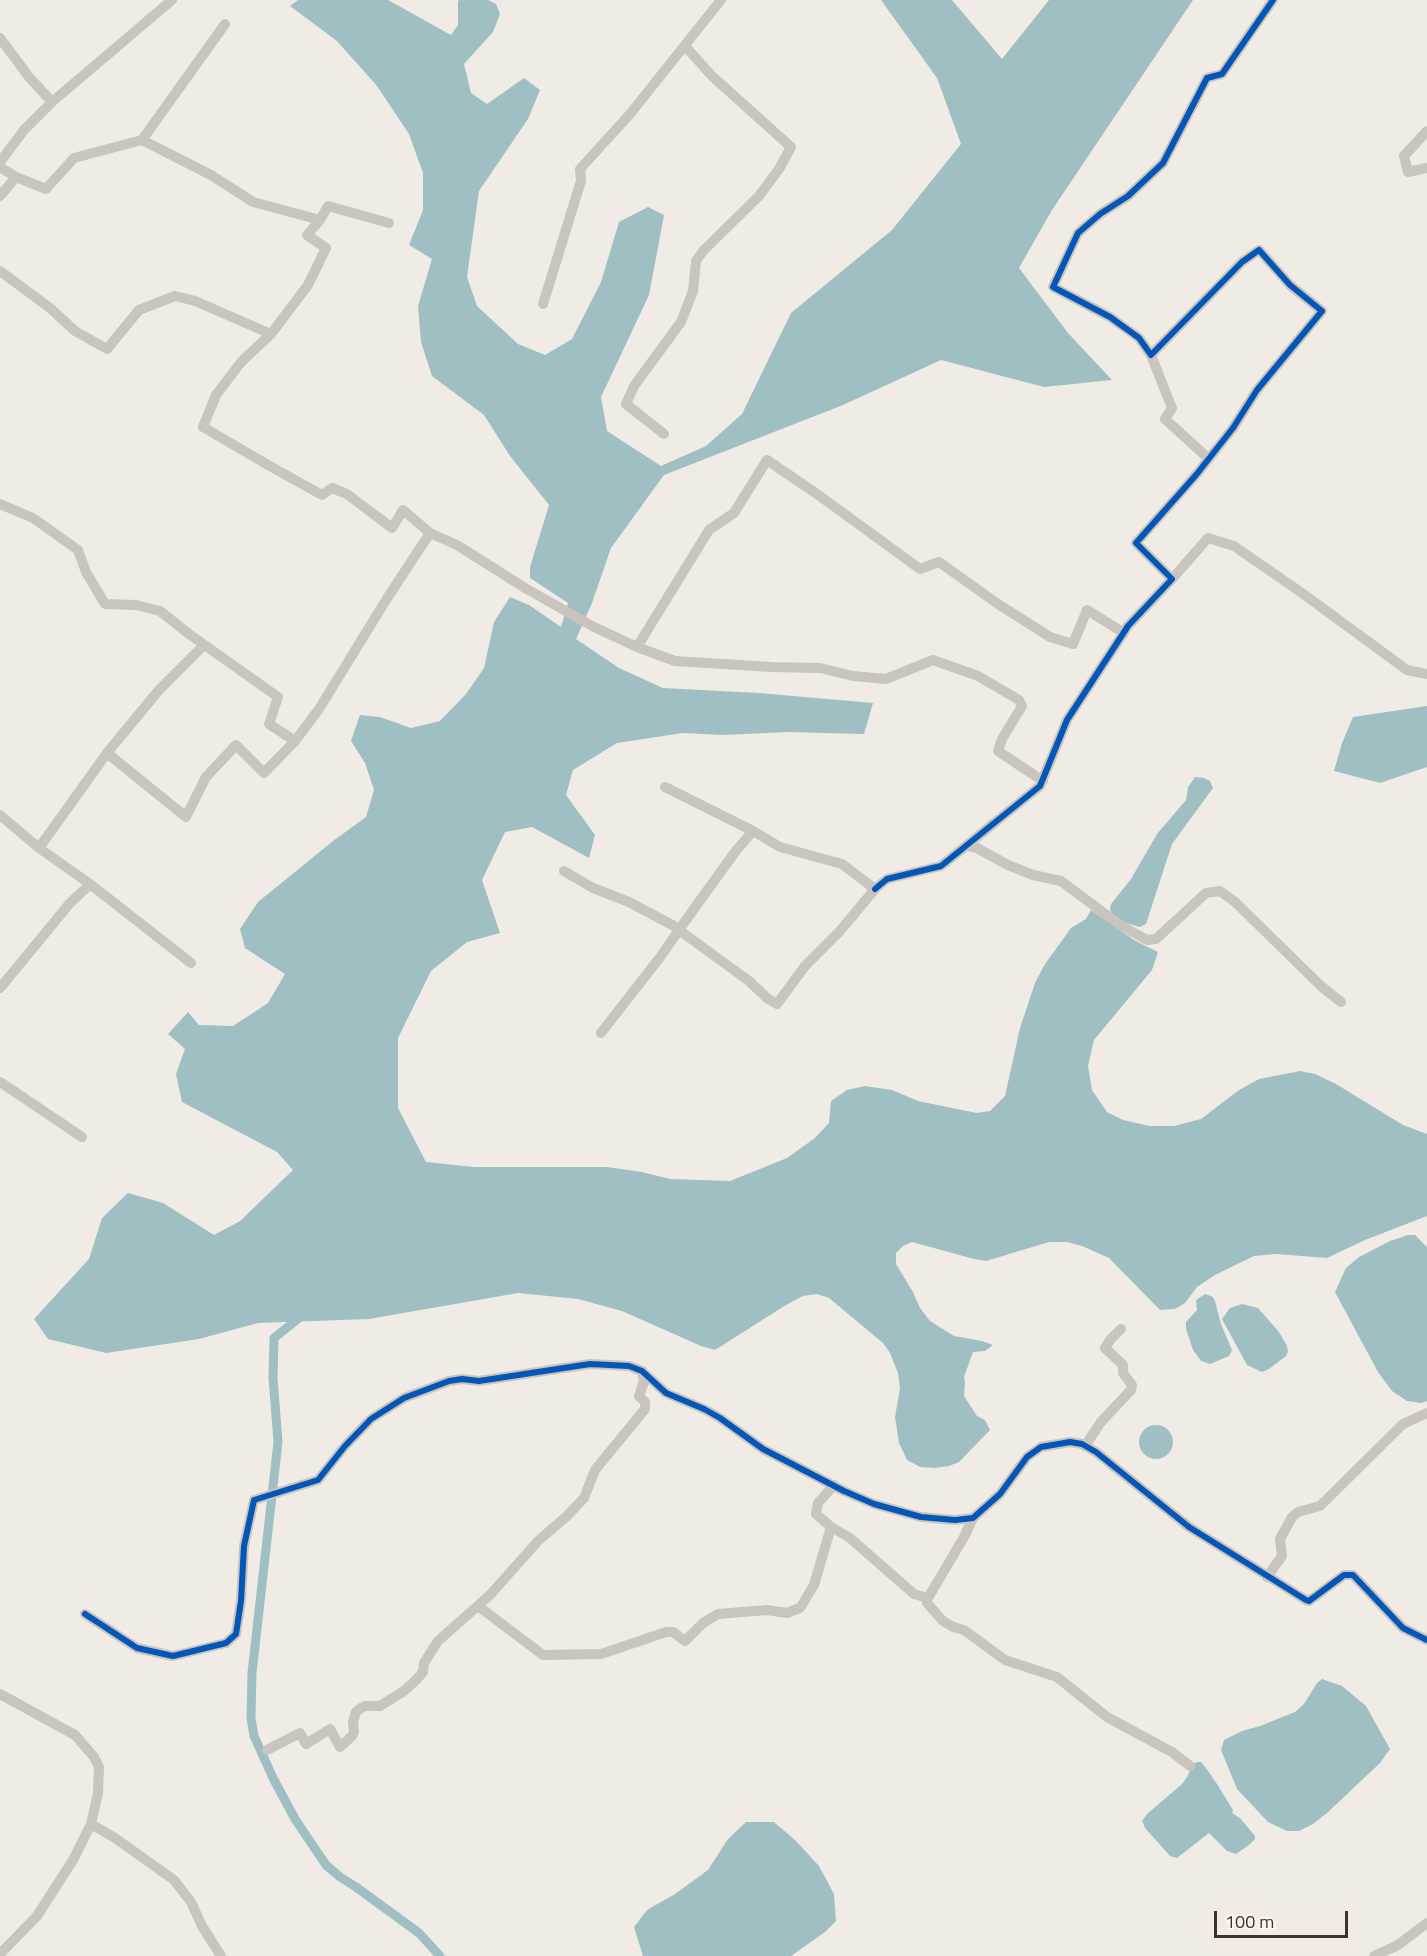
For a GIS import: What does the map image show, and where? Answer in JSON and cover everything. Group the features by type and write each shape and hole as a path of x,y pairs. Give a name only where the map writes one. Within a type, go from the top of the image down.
{"street":[{"path":"0,162 24,130 52,102 172,0"},
{"path":"543,304 581,181 580,169 630,114 721,0"},
{"path":"1209,459 1165,419 1172,408 1151,355 1139,338 1110,317 1053,287 1078,233 1100,214 1128,195 1163,163 1208,78 1222,74 1273,0"},
{"path":"0,166 16,177 46,189 74,158 142,140 225,24"},
{"path":"0,38 29,77 52,102"},
{"path":"664,434 626,404 634,386 681,322 693,291 696,261 703,251 759,196 779,169 791,147 712,76 685,46"},
{"path":"1427,131 1404,156 1408,172 1427,168"},
{"path":"142,140 211,175 253,202 320,220"},
{"path":"0,196 16,177"},
{"path":"389,223 328,206 307,235 326,248 308,285 271,334 242,361 216,395 203,427 322,495 332,488 347,494 392,528 402,510 430,533 457,545 594,627 675,661 771,668 820,668 853,676 886,679 933,660 978,676 1019,700 1022,706 1002,739 998,751 1043,781"},
{"path":"1151,355 1242,262 1259,250 1290,285 1322,311 1257,390 1233,428 1209,459 1136,543 1172,579"},
{"path":"0,271 75,331 107,349 139,310 175,296 195,301 271,334"},
{"path":"637,647 709,530 734,513 767,460 920,568 939,562 1050,637 1073,644 1087,610 1124,633"},
{"path":"0,504 33,518 59,534 78,550 86,572 105,604 136,605 160,611 278,697 269,724 295,741"},
{"path":"107,753 186,817 206,777 236,745 264,773 295,741 319,710 430,533"},
{"path":"564,871 593,888 629,902 679,930 777,1004 805,966 840,931 875,889 887,879 941,866 1040,786 1067,720 1128,626 1208,538 1234,546 1407,670 1427,674"},
{"path":"39,848 107,753 159,690 204,645"},
{"path":"665,787 780,847 842,864 875,889"},
{"path":"0,815 39,848 90,884 191,963"},
{"path":"601,1033 753,831"},
{"path":"968,846 977,848 1008,866 1061,882 1120,925 1147,940 1156,939 1206,893 1220,891 1235,902 1322,987 1341,1002"},
{"path":"0,988 70,903 90,884"},
{"path":"0,1082 82,1137"},
{"path":"1085,1446 1101,1422 1131,1390 1132,1385 1123,1373 1123,1365 1105,1348 1121,1329"},
{"path":"85,1614 137,1648 173,1656 226,1643 236,1634 241,1601 244,1546 254,1500 318,1480 345,1446 371,1419 404,1398 449,1381 462,1379 479,1381 590,1365 629,1366 642,1371 666,1394 704,1409 720,1418 751,1442 874,1504 938,1519 973,1518"},
{"path":"267,1750 300,1733 306,1744 330,1729 340,1747 354,1732 353,1722 356,1712 365,1706 380,1706 404,1691 423,1672 424,1663 438,1641 478,1606 538,1541 584,1498 595,1470 645,1409 645,1402 639,1396 644,1382 642,1371"},
{"path":"1267,1577 1282,1556 1280,1539 1292,1517 1298,1512 1320,1506 1403,1424 1427,1413"},
{"path":"1190,1766 1172,1752 1107,1717 1057,1677 1005,1660 964,1629 953,1627 943,1621 927,1603 973,1518 1000,1494 1028,1458 1041,1447 1070,1442 1096,1452 1189,1527 1308,1601 1344,1575 1353,1575 1403,1628 1427,1640"},
{"path":"834,1485 818,1503 816,1514 831,1527 850,1538 915,1594 928,1598"},
{"path":"478,1606 543,1655 602,1654 666,1632 673,1632 685,1641 703,1623 718,1614 767,1610 787,1613 800,1608 813,1585 831,1527"},
{"path":"0,1694 75,1735 94,1757 99,1767 98,1793 91,1824 73,1860 37,1916 0,1954"},
{"path":"91,1824 115,1838 174,1880 191,1902 202,1926 221,1956"},
{"path":"1374,1956 1398,1945 1427,1923"}],"water":[{"path":"298,0 388,0 451,35 458,25 459,0 488,0 496,4 500,14 493,32 464,64 471,93 487,104 524,78 540,90 528,119 479,191 467,277 477,306 518,344 545,355 572,339 601,282 619,222 648,207 664,215 649,295 601,397 607,431 661,466 706,446 742,414 791,313 892,230 961,144 937,78 881,0 952,0 1002,59 1049,0 1193,0 1052,210 1019,268 1068,333 1112,380 1044,387 941,360 843,405 664,475 611,548 592,603 576,639 619,668 663,688 759,693 873,703 864,734 683,733 617,743 573,770 566,795 595,835 589,858 532,827 505,832 482,880 500,933 467,942 431,971 398,1038 398,1108 426,1162 474,1167 607,1167 670,1179 730,1181 787,1158 815,1138 829,1123 831,1101 847,1090 865,1086 892,1090 918,1101 977,1113 990,1111 1005,1096 1020,1028 1035,983 1045,964 1071,928 1086,919 1091,910 1134,940 1158,952 1152,970 1094,1040 1088,1066 1092,1090 1107,1112 1123,1120 1150,1126 1174,1126 1201,1119 1239,1090 1259,1079 1300,1071 1315,1074 1336,1084 1403,1125 1427,1134 1427,1216 1365,1240 1327,1258 1276,1254 1254,1256 1215,1275 1197,1287 1185,1303 1175,1309 1160,1310 1109,1258 1067,1242 1049,1242 986,1261 912,1242 903,1246 896,1253 896,1264 920,1308 930,1321 954,1336 993,1345 985,1351 973,1352 964,1377 964,1396 977,1416 985,1420 990,1430 959,1462 935,1468 920,1467 907,1460 899,1443 895,1417 900,1388 898,1373 890,1353 883,1343 829,1298 817,1294 803,1296 786,1305 715,1350 622,1311 578,1299 518,1293 369,1319 258,1323 199,1339 106,1353 48,1339 34,1319 89,1259 102,1218 128,1193 163,1203 214,1235 240,1221 293,1170 277,1152 182,1102 176,1074 185,1049 168,1034 188,1012 199,1025 233,1026 268,1003 285,974 245,948 240,929 258,902 366,817 374,790 365,763 351,741 360,715 380,717 411,728 440,721 466,694 484,668 494,622 510,597 529,605 561,627 568,603 530,578 530,567 549,505 510,456 484,415 432,376 421,342 418,306 432,259 409,245 423,210 423,173 409,134 377,86 337,41 290,6"},
{"path":"1427,706 1427,767 1380,783 1334,771 1353,717"},
{"path":"1195,777 1210,781 1213,788 1172,844 1146,924 1140,927 1126,923 1112,914 1111,904 1131,879 1157,834 1186,800 1188,787"},
{"path":"1415,1235 1427,1247 1427,1401 1421,1403 1407,1401 1392,1391 1378,1372 1335,1292 1346,1268 1359,1257 1390,1241"},
{"path":"1205,1294 1213,1297 1215,1301 1221,1324 1232,1350 1229,1356 1210,1364 1201,1361 1193,1350 1186,1329 1186,1322 1197,1310 1196,1300"},
{"path":"1242,1304 1258,1308 1279,1332 1287,1346 1286,1356 1262,1372 1247,1365 1222,1319 1230,1308"},
{"path":"1156,1425 1168,1430 1173,1442 1168,1454 1156,1459 1144,1454 1139,1442 1144,1430"},
{"path":"1322,1679 1342,1686 1366,1706 1390,1749 1380,1763 1327,1813 1299,1831 1287,1831 1268,1822 1237,1789 1221,1750 1224,1740 1295,1712 1304,1704"},
{"path":"1201,1762 1233,1810 1232,1813 1240,1818 1255,1839 1236,1854 1227,1851 1209,1833 1177,1858 1170,1856 1145,1828 1142,1821 1182,1784 1194,1763"},
{"path":"746,1822 774,1822 819,1866 834,1894 836,1921 825,1932 791,1956 643,1956 634,1927 647,1910 675,1894 708,1870 728,1839"}],"waterway":[{"path":"304,1314 274,1338 273,1378 278,1442 252,1673 251,1718 254,1736 295,1819 326,1865 419,1933 440,1956"}],"cycle path":[{"path":"875,889 887,879 941,866 1040,786 1067,720 1128,626 1172,579 1136,543 1196,475 1233,428 1257,390 1322,311 1290,285 1259,250 1242,262 1151,355 1139,338 1110,317 1053,287 1078,233 1100,214 1128,196 1163,163 1207,78 1222,74 1273,0"},
{"path":"85,1614 137,1648 173,1656 226,1643 236,1634 241,1601 244,1546 254,1500 318,1480 345,1446 371,1419 404,1398 449,1381 462,1379 479,1381 590,1364 629,1366 642,1371 666,1393 720,1418 763,1449 874,1504 921,1517 955,1520 973,1518 1000,1494 1027,1457 1041,1447 1070,1442 1082,1444 1096,1452 1189,1527 1306,1600 1309,1601 1344,1575 1353,1575 1403,1628 1427,1640"}]}
